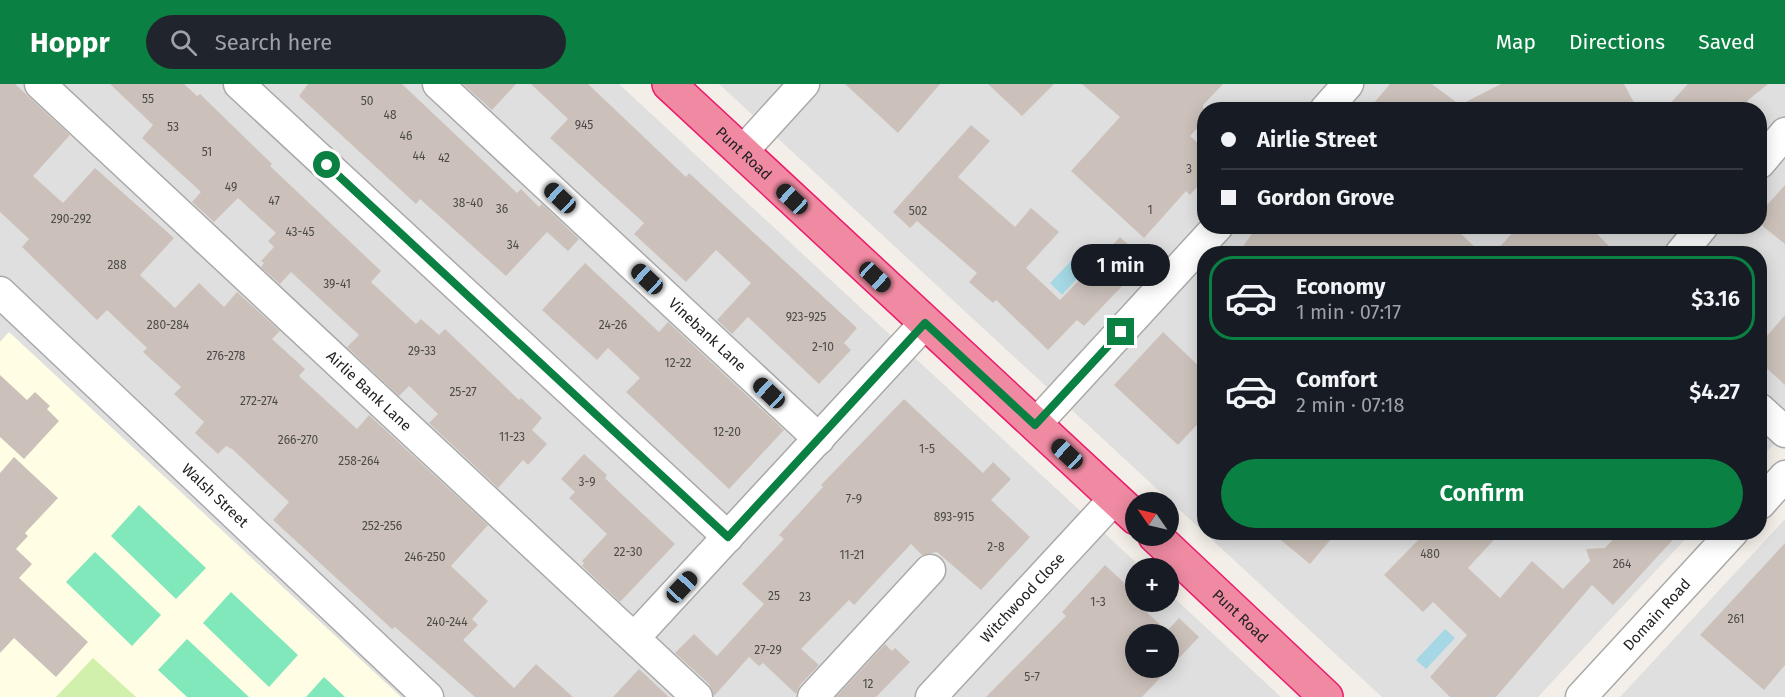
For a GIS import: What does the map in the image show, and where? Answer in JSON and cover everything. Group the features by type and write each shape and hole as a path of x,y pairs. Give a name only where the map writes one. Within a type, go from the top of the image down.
{"highway":[{"name":"Punt Road","path":"669,84 1125,508"},
{"name":"Punt Road","path":"1166,546 1326,697"}],"street":[{"name":"Airlie Bank Lane","path":"40,84 697,697"},
{"path":"239,84 728,537"},
{"name":"Vinebank Lane","path":"438,84 819,439"},
{"path":"742,152 804,84"},
{"path":"1332,102 1348,84"},
{"path":"1767,155 1785,133"},
{"path":"1200,246 1211,234"},
{"path":"1687,246 1697,234"},
{"path":"1035,425 1197,249"},
{"name":"Walsh Street","path":"0,292 428,697"},
{"path":"635,637 925,323"},
{"path":"1767,415 1785,432"},
{"path":"1767,496 1785,476"},
{"name":"Witchwood Close","path":"931,697 1125,508"},
{"name":"Domain Road","path":"1581,697 1726,540"},
{"path":"813,697 930,570"}],"shaded area":[{"path":"0,84 619,84 1131,558 1125,558 1125,612 1179,612 1179,602 1281,697 0,697"},
{"path":"719,84 1785,84 1785,432 1767,451 1767,246 1197,246 1197,526 1179,509 1179,492 1160,492"},
{"path":"9,332 401,697 0,697 0,342"},
{"path":"1785,519 1785,697 1620,697 1767,540"},
{"path":"1212,540 1684,540 1538,697 1382,697"}],"green space":[{"path":"139,505 206,568 176,599 111,536"},
{"path":"95,552 161,615 132,646 66,582"},
{"path":"231,592 298,655 269,687 203,623"},
{"path":"187,639 249,697 187,697 158,670"},
{"path":"93,658 136,697 56,697"},
{"path":"324,677 345,697 306,697"}],"water":[{"path":"1073,259 1085,270 1062,295 1050,283"},
{"path":"1445,629 1455,638 1426,669 1416,660"}],"building":[{"path":"0,84 15,84 70,135 33,176 63,203 95,168 174,238 140,275 175,308 199,283 224,307 237,292 280,331 272,339 305,369 299,376 357,429 369,415 488,525 451,566 488,601 472,619 478,625 463,640 514,688 536,664 573,697 475,697 395,627 392,629 273,520 289,502 232,449 226,446 218,454 195,433 204,422 174,394 181,387 143,352 147,348 107,310 97,320 22,247 29,239 0,212"},
{"path":"110,84 184,84 197,96 200,94 272,164 270,166 381,271 371,282 416,324 421,319 439,335 445,329 519,400 521,398 542,418 532,430 547,444 528,465 523,460 498,488 429,423 438,414 409,386 399,396 347,347 359,335 291,272 280,284 261,267 264,263 261,261 274,247 268,241 276,233 238,198 214,222 192,202 201,192 142,138 153,125"},
{"path":"308,84 402,84 517,193 521,189 539,207 542,204 579,239 568,251 547,232 506,276 420,199 416,204 299,96"},
{"path":"463,84 516,84 492,110"},
{"path":"531,84 588,84 686,177 689,173 857,328 844,343 851,350 819,384 748,317 732,334 717,320 751,283 716,250 686,282 634,234 644,223 550,138 568,119"},
{"path":"845,84 940,84 898,133"},
{"path":"988,84 1054,84 1022,116"},
{"path":"1082,84 1223,84 1206,102 1197,102 1197,128 1190,136 1197,142 1197,187 1190,195 1186,191 1144,238 1071,171 1120,117"},
{"path":"1390,84 1432,84 1456,102 1375,102"},
{"path":"1501,84 1624,84 1634,102 1466,102"},
{"path":"1688,84 1768,84 1748,102 1671,102"},
{"path":"971,125 990,141 958,177 1015,227 1031,208 1059,232 1026,268 1060,300 1120,237 1146,261 1084,326 1077,320 1048,350 996,300 993,303 969,282 977,273 917,221 910,228 893,212"},
{"path":"1785,185 1785,244 1767,230 1767,205"},
{"path":"1252,234 1461,234 1474,246 1243,246"},
{"path":"1512,234 1597,234 1609,246 1500,246"},
{"path":"585,263 659,332 668,322 784,430 729,489 626,392 640,378 608,348 597,360 542,310"},
{"path":"1785,315 1785,385 1767,368 1767,336"},
{"path":"1163,332 1197,364 1197,425 1178,445 1114,385"},
{"path":"0,375 27,400 35,392 50,406 47,409 59,421 24,459 0,437"},
{"path":"904,399 983,473 993,462 1011,479 991,500 1030,537 981,590 937,552 922,555 911,544 854,605 849,600 801,649 819,665 800,685 796,694 763,663 759,666 749,657 714,696 709,684 675,653 694,634 717,656 764,604 742,584 784,539 779,535 823,487 821,485"},
{"path":"584,454 607,475 605,478 613,486 675,544 620,602 582,566 584,563 582,561 607,534 569,498 575,492 561,479"},
{"path":"14,457 58,498 25,533 28,536 16,549 32,564 19,578 88,642 56,677 14,638 0,653 0,473"},
{"path":"1281,540 1330,540 1310,564"},
{"path":"1418,540 1494,540 1468,568 1500,598 1532,561 1563,589 1590,561 1586,549 1605,548 1612,540 1673,540 1613,605 1592,585 1496,697 1450,697 1430,677 1467,635 1433,602 1423,612 1384,575"},
{"path":"1785,543 1785,665 1764,690 1700,635"},
{"path":"1105,565 1125,584 1125,612 1146,612 1159,624 1125,624 1125,678 1160,678 1142,697 986,697 1066,616 1062,612"},
{"path":"1179,618 1199,637 1179,658 1179,624 1173,624"},
{"path":"885,644 892,651 895,648 910,662 876,697 836,697"},
{"path":"639,669 669,697 613,697"}],"route":[{"path":"327,165 728,537 925,323 1035,425 1121,332"}]}
